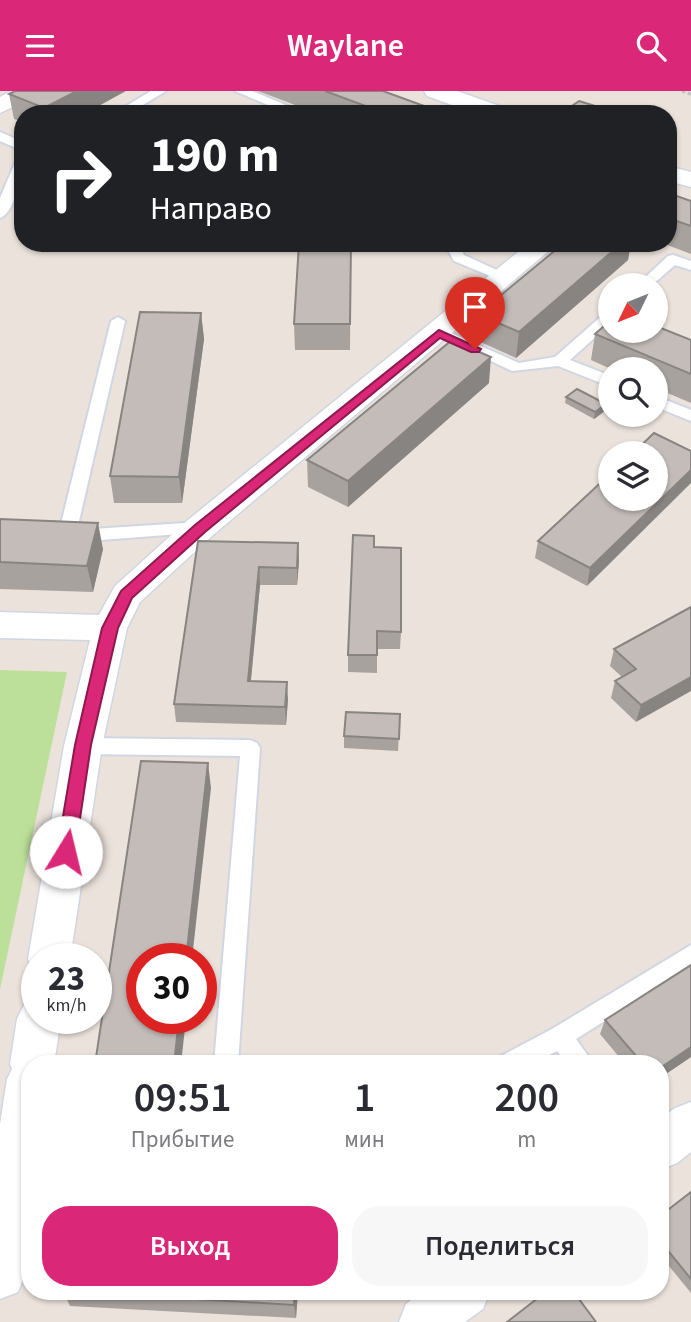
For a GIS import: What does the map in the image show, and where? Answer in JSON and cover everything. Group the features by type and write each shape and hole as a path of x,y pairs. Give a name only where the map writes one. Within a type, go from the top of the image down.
{"street":[{"path":"0,106 28,91"},
{"path":"435,91 475,105"},
{"path":"52,943 83,745 110,628 127,595 200,528 534,252"},
{"path":"0,625 110,628"},
{"path":"33,1055 37,1034"},
{"path":"669,1140 691,1124"},
{"path":"0,1274 21,1156"}],"lane":[{"path":"134,105 160,91"},
{"path":"241,91 278,105"},
{"path":"0,214 14,180"},
{"path":"456,252 459,258 505,277"},
{"path":"657,273 673,259 691,266"},
{"path":"118,321 60,536 200,528"},
{"path":"560,361 598,327"},
{"path":"439,333 517,368 560,361 598,377"},
{"path":"668,406 691,416"},
{"path":"83,745 250,748 227,1055"},
{"path":"526,1055 560,1037 691,955"},
{"path":"560,1037 575,1055"}],"path":[{"path":"682,91 691,94"}],"green space":[{"path":"0,670 67,672 0,989"}],"building":[{"path":"15,91 77,91 50,105 36,105 9,94"},
{"path":"325,91 383,91 421,105 363,105"},
{"path":"579,101 592,105 573,105"},
{"path":"677,196 691,201 691,226 677,221"},
{"path":"298,252 351,252 350,324 294,324"},
{"path":"553,252 612,252 519,332 478,314"},
{"path":"140,312 201,313 179,477 110,476"},
{"path":"668,331 691,340 691,374 668,364 668,357 650,357 617,343 668,343"},
{"path":"452,340 491,357 348,481 307,460"},
{"path":"577,389 598,400 598,410 595,412 566,397"},
{"path":"654,433 691,451 691,470 668,492 668,441 646,441"},
{"path":"598,485 598,511 649,511 590,568 538,541"},
{"path":"0,519 98,523 87,566 0,562"},
{"path":"353,535 374,536 374,547 401,548 401,632 377,631 377,655 348,655"},
{"path":"198,541 298,543 297,568 259,567 248,681 287,682 285,707 174,704"},
{"path":"691,607 691,677 641,705 615,681 636,669 614,649"},
{"path":"346,712 400,714 399,739 344,736"},
{"path":"141,761 208,763 188,943 126,943 126,1034 177,1034 175,1055 96,1055 100,1034 112,1034 112,952"},
{"path":"691,965 691,1047 669,1062 669,1055 635,1055 605,1020"},
{"path":"691,1192 691,1279 669,1252 669,1209"},
{"path":"212,1300 294,1300 294,1305"},
{"path":"535,1300 580,1300 596,1322 507,1322"}],"route":[{"path":"66,852 83,745 110,628 127,595 200,528 439,333 475,349"}]}
